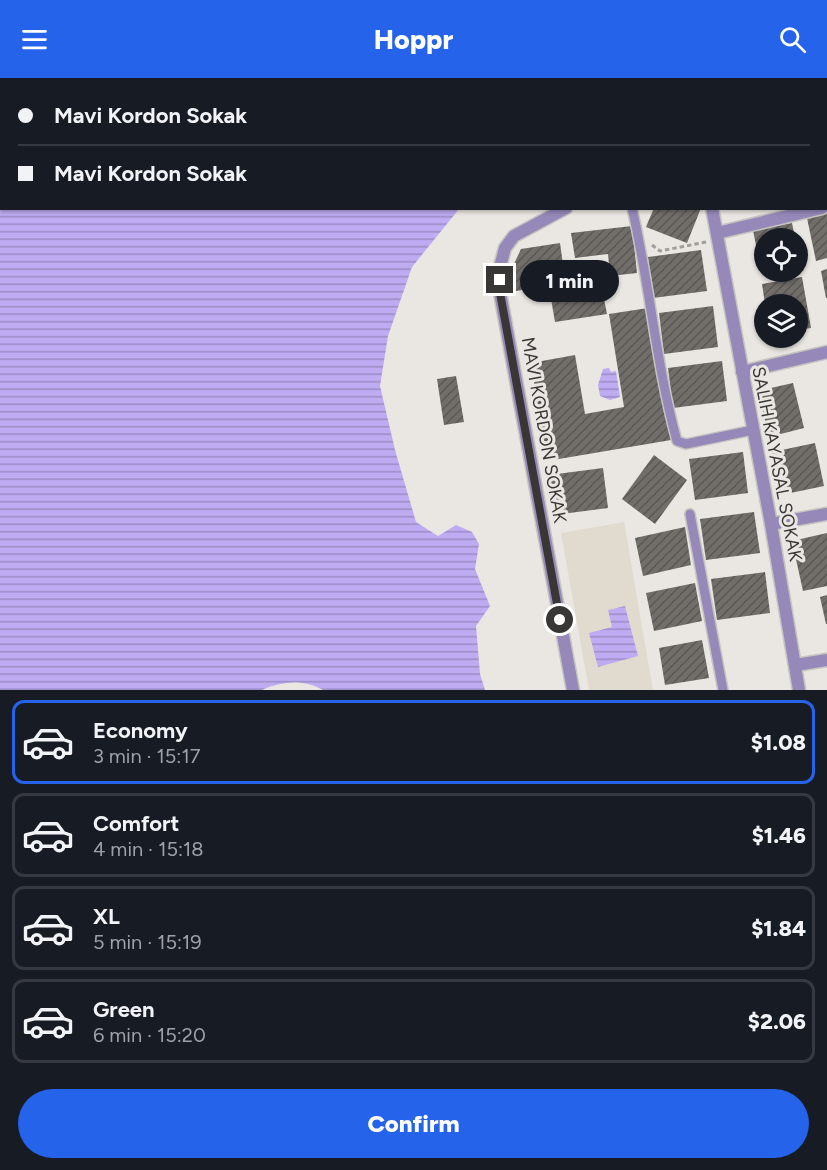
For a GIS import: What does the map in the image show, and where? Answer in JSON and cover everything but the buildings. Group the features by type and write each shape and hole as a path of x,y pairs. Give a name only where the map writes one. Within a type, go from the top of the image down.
{"street":[{"name":"MAVI KORDON SOKAK","path":"562,210 514,236 505,248 500,267 500,293 573,690"},
{"name":"SALIH KAYASAL SOKAK","path":"712,210 800,690"},
{"path":"717,237 815,210"},
{"path":"742,372 827,352"},
{"path":"771,524 827,514"},
{"path":"796,665 827,660"}],"lane":[{"path":"632,210 669,411 677,441 686,444 753,430"},
{"path":"690,514 723,690"}],"path":[{"path":"648,243 660,251 717,237"}],"shaded area":[{"path":"0,210 458,210 412,267 388,336 380,386 395,450 416,522 438,536 456,525 472,532 479,544 475,569 490,606 476,626 480,674 485,690 323,690 316,686 293,682 262,690 0,690"},
{"path":"609,368 611,372 616,371 620,397 610,400 600,396 598,385 603,369"},
{"path":"624,522 653,690 589,690 561,533"},
{"path":"625,606 638,656 598,667 589,633 612,627 608,610"}],"route":[{"path":"500,280 500,293 560,620"}]}
